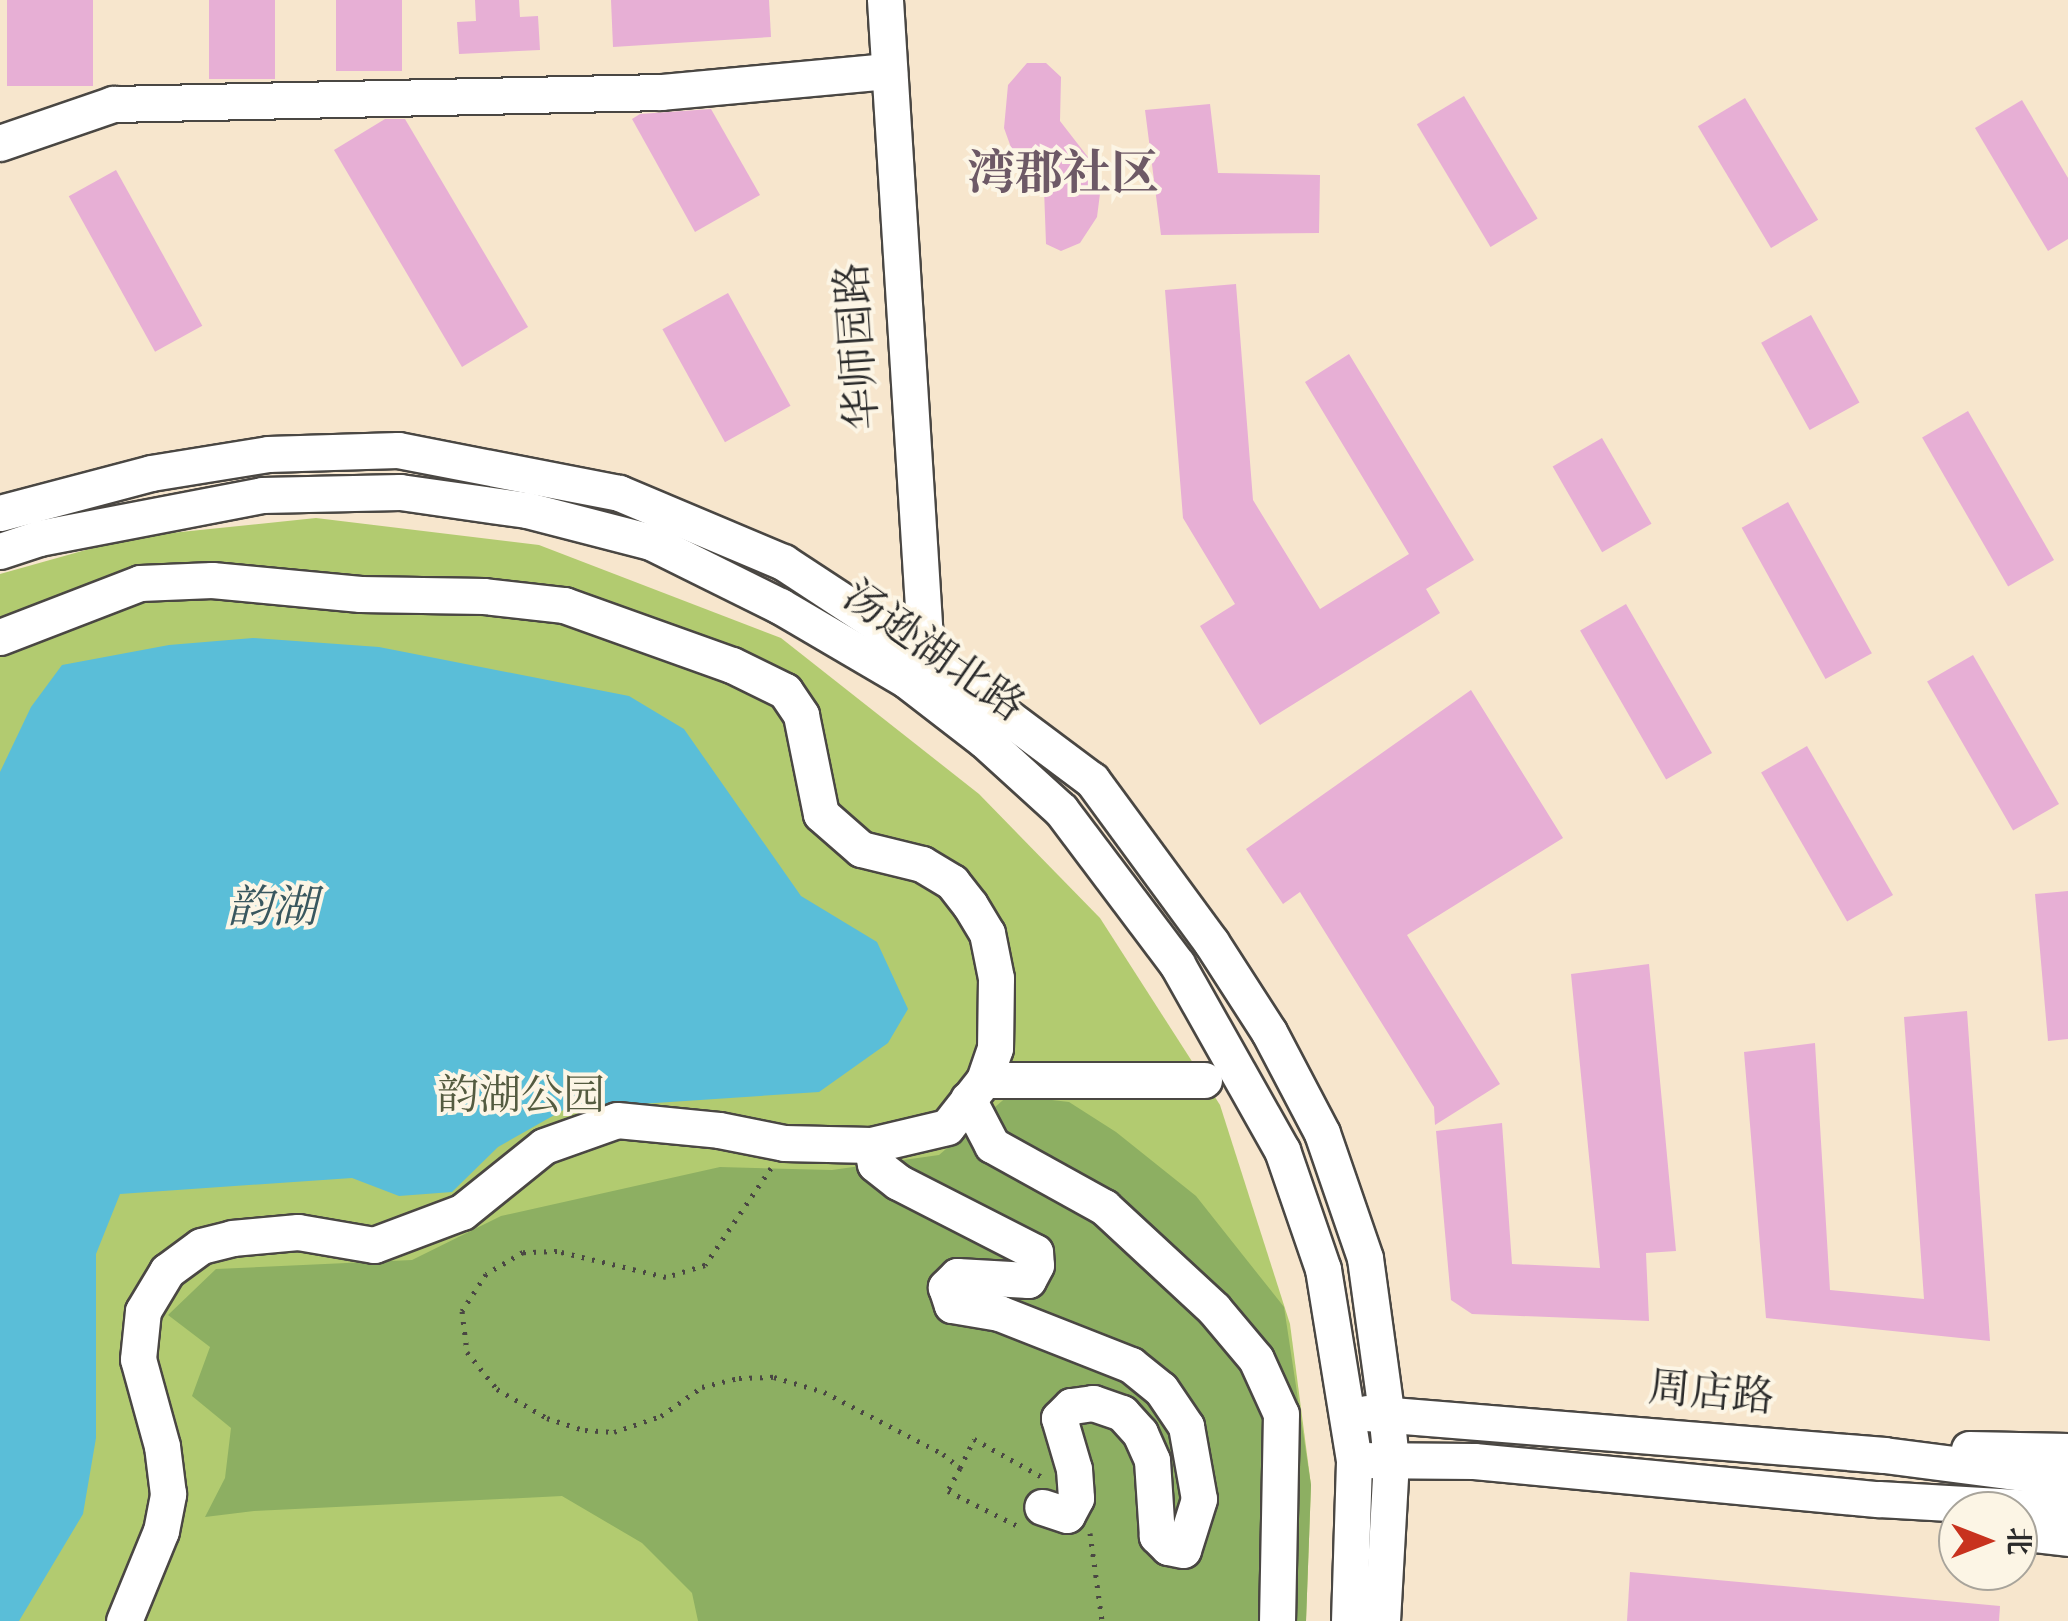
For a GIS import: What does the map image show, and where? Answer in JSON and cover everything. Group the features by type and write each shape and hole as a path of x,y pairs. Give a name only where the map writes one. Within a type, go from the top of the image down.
{"street":[{"name":"华师园路","path":"885,0 916,668"},
{"path":"0,142 113,104 661,92 889,71"},
{"name":"汤逊湖北路","path":"0,512 151,473 248,457 398,450 619,493 783,562 916,668 1092,780 1211,942 1268,1032 1322,1133 1365,1258 1386,1412 1391,1460 1382,1621"},
{"name":"汤逊湖北路","path":"0,551 39,538 262,494 400,492 491,505 651,542 916,668 984,740 1061,810 1177,964 1282,1150 1323,1269 1354,1460 1349,1621"},
{"path":"0,637 140,582 238,580 360,594 484,596 564,605 732,664 785,691 801,715 821,814 861,848 922,864 952,882 986,933 996,978 994,1048 976,1090 947,1127 871,1144 784,1143 719,1130 617,1120 544,1146 462,1212 374,1245 298,1232 232,1238 201,1246 166,1271 143,1312 138,1359 162,1446 168,1494 161,1531 124,1621"},
{"path":"976,1090 1204,1080"},
{"path":"976,1090 992,1145 1104,1207 1214,1310 1256,1359 1281,1414 1277,1621"},
{"path":"871,1144 875,1164 898,1182 1035,1252 1036,1265 1028,1280 957,1276 946,1287 952,1305 1000,1313 1131,1365 1161,1389 1186,1426 1199,1498 1183,1550 1168,1547 1157,1536 1152,1460 1140,1433 1122,1413 1093,1403 1070,1406 1059,1418 1074,1470 1059,1503"},
{"name":"周店路","path":"1346,1413 1386,1412 1884,1455 2068,1479"},
{"path":"1884,1455 1986,1448 2068,1451"},
{"path":"1354,1460 1391,1460"},
{"name":"周店路","path":"1391,1460 1474,1461 1879,1499 2068,1510"},
{"path":"1879,1499 1938,1515"},
{"path":"2038,1534 2068,1538"}],"path":[{"path":"784,1143 760,1190 705,1265 666,1276 557,1250 523,1252 486,1274 462,1311 468,1352 498,1389 548,1418 585,1430 614,1432 662,1416 702,1387 739,1378 774,1377 824,1392 943,1454 960,1468"},
{"path":"1059,1503 1028,1530 1009,1524 948,1490 974,1439 1048,1481 1059,1503 1090,1529 1102,1621"}],"green space":[{"name":"韵湖公园","path":"316,518 539,545 781,638 979,794 1100,918 1220,1105 1290,1324 1311,1485 1306,1621 0,1621 0,574 132,537"},
{"path":"1009,1095 1069,1102 1116,1132 1196,1196 1284,1307 1311,1485 1306,1621 698,1621 692,1593 642,1543 562,1496 254,1511 205,1517 225,1478 231,1428 192,1396 210,1347 168,1315 216,1269 412,1260 501,1216 720,1167 832,1170 939,1155"}],"water":[{"name":"韵湖","path":"253,638 379,647 629,696 684,729 801,896 877,942 908,1009 888,1043 819,1092 565,1109 498,1147 452,1192 399,1196 352,1178 120,1194 96,1254 96,1438 83,1514 19,1621 0,1621 0,772 31,707 62,665 169,645"}],"building":[{"path":"7,0 93,0 93,86 7,86"},
{"path":"209,0 275,0 275,79 209,79"},
{"path":"336,0 402,0 402,71 336,71"},
{"path":"475,0 519,0 520,17 538,16 540,50 459,54 457,22 476,21"},
{"path":"611,0 769,0 771,37 613,47"},
{"path":"1027,63 1046,63 1061,77 1060,121 1091,161 1101,186 1097,217 1080,243 1061,251 1046,244 1044,189 1013,153 1004,128 1008,85"},
{"path":"1464,96 1538,219 1491,247 1417,124"},
{"path":"1745,98 1818,220 1771,248 1698,126"},
{"path":"2022,100 2068,178 2068,239 2048,251 1975,128"},
{"path":"1210,104 1218,173 1320,175 1319,233 1161,235 1145,110"},
{"path":"711,109 760,195 695,232 632,119 640,114"},
{"path":"385,119 405,119 528,327 462,367 334,150"},
{"path":"116,170 202,326 155,352 69,196"},
{"path":"1236,284 1253,500 1320,609 1409,554 1305,382 1349,354 1474,560 1426,589 1440,613 1260,725 1200,626 1235,604 1183,518 1165,290"},
{"path":"728,293 791,406 725,442 662,329"},
{"path":"1811,315 1859,402 1810,430 1761,343"},
{"path":"1968,411 2054,560 2008,586 1922,438"},
{"path":"1602,438 1652,524 1602,552 1553,466"},
{"path":"1788,502 1872,653 1826,679 1742,528"},
{"path":"1626,604 1712,753 1666,779 1580,630"},
{"path":"1973,655 2059,804 2013,830 1927,682"},
{"path":"1471,690 1563,838 1407,935 1500,1084 1435,1125 1434,1107 1300,892 1283,904 1246,849"},
{"path":"1807,746 1893,895 1847,921 1761,772"},
{"path":"2068,891 2068,1039 2048,1041 2035,894"},
{"path":"1649,964 1676,1251 1646,1253 1649,1321 1472,1314 1451,1300 1436,1131 1502,1123 1512,1264 1600,1268 1571,974"},
{"path":"1967,1011 1990,1341 1766,1318 1744,1052 1815,1043 1830,1290 1924,1299 1904,1017"},
{"path":"1630,1572 2000,1606 1999,1621 1627,1621"}],"district":[{"name":"湾郡社区","path":"1063,178"}]}
